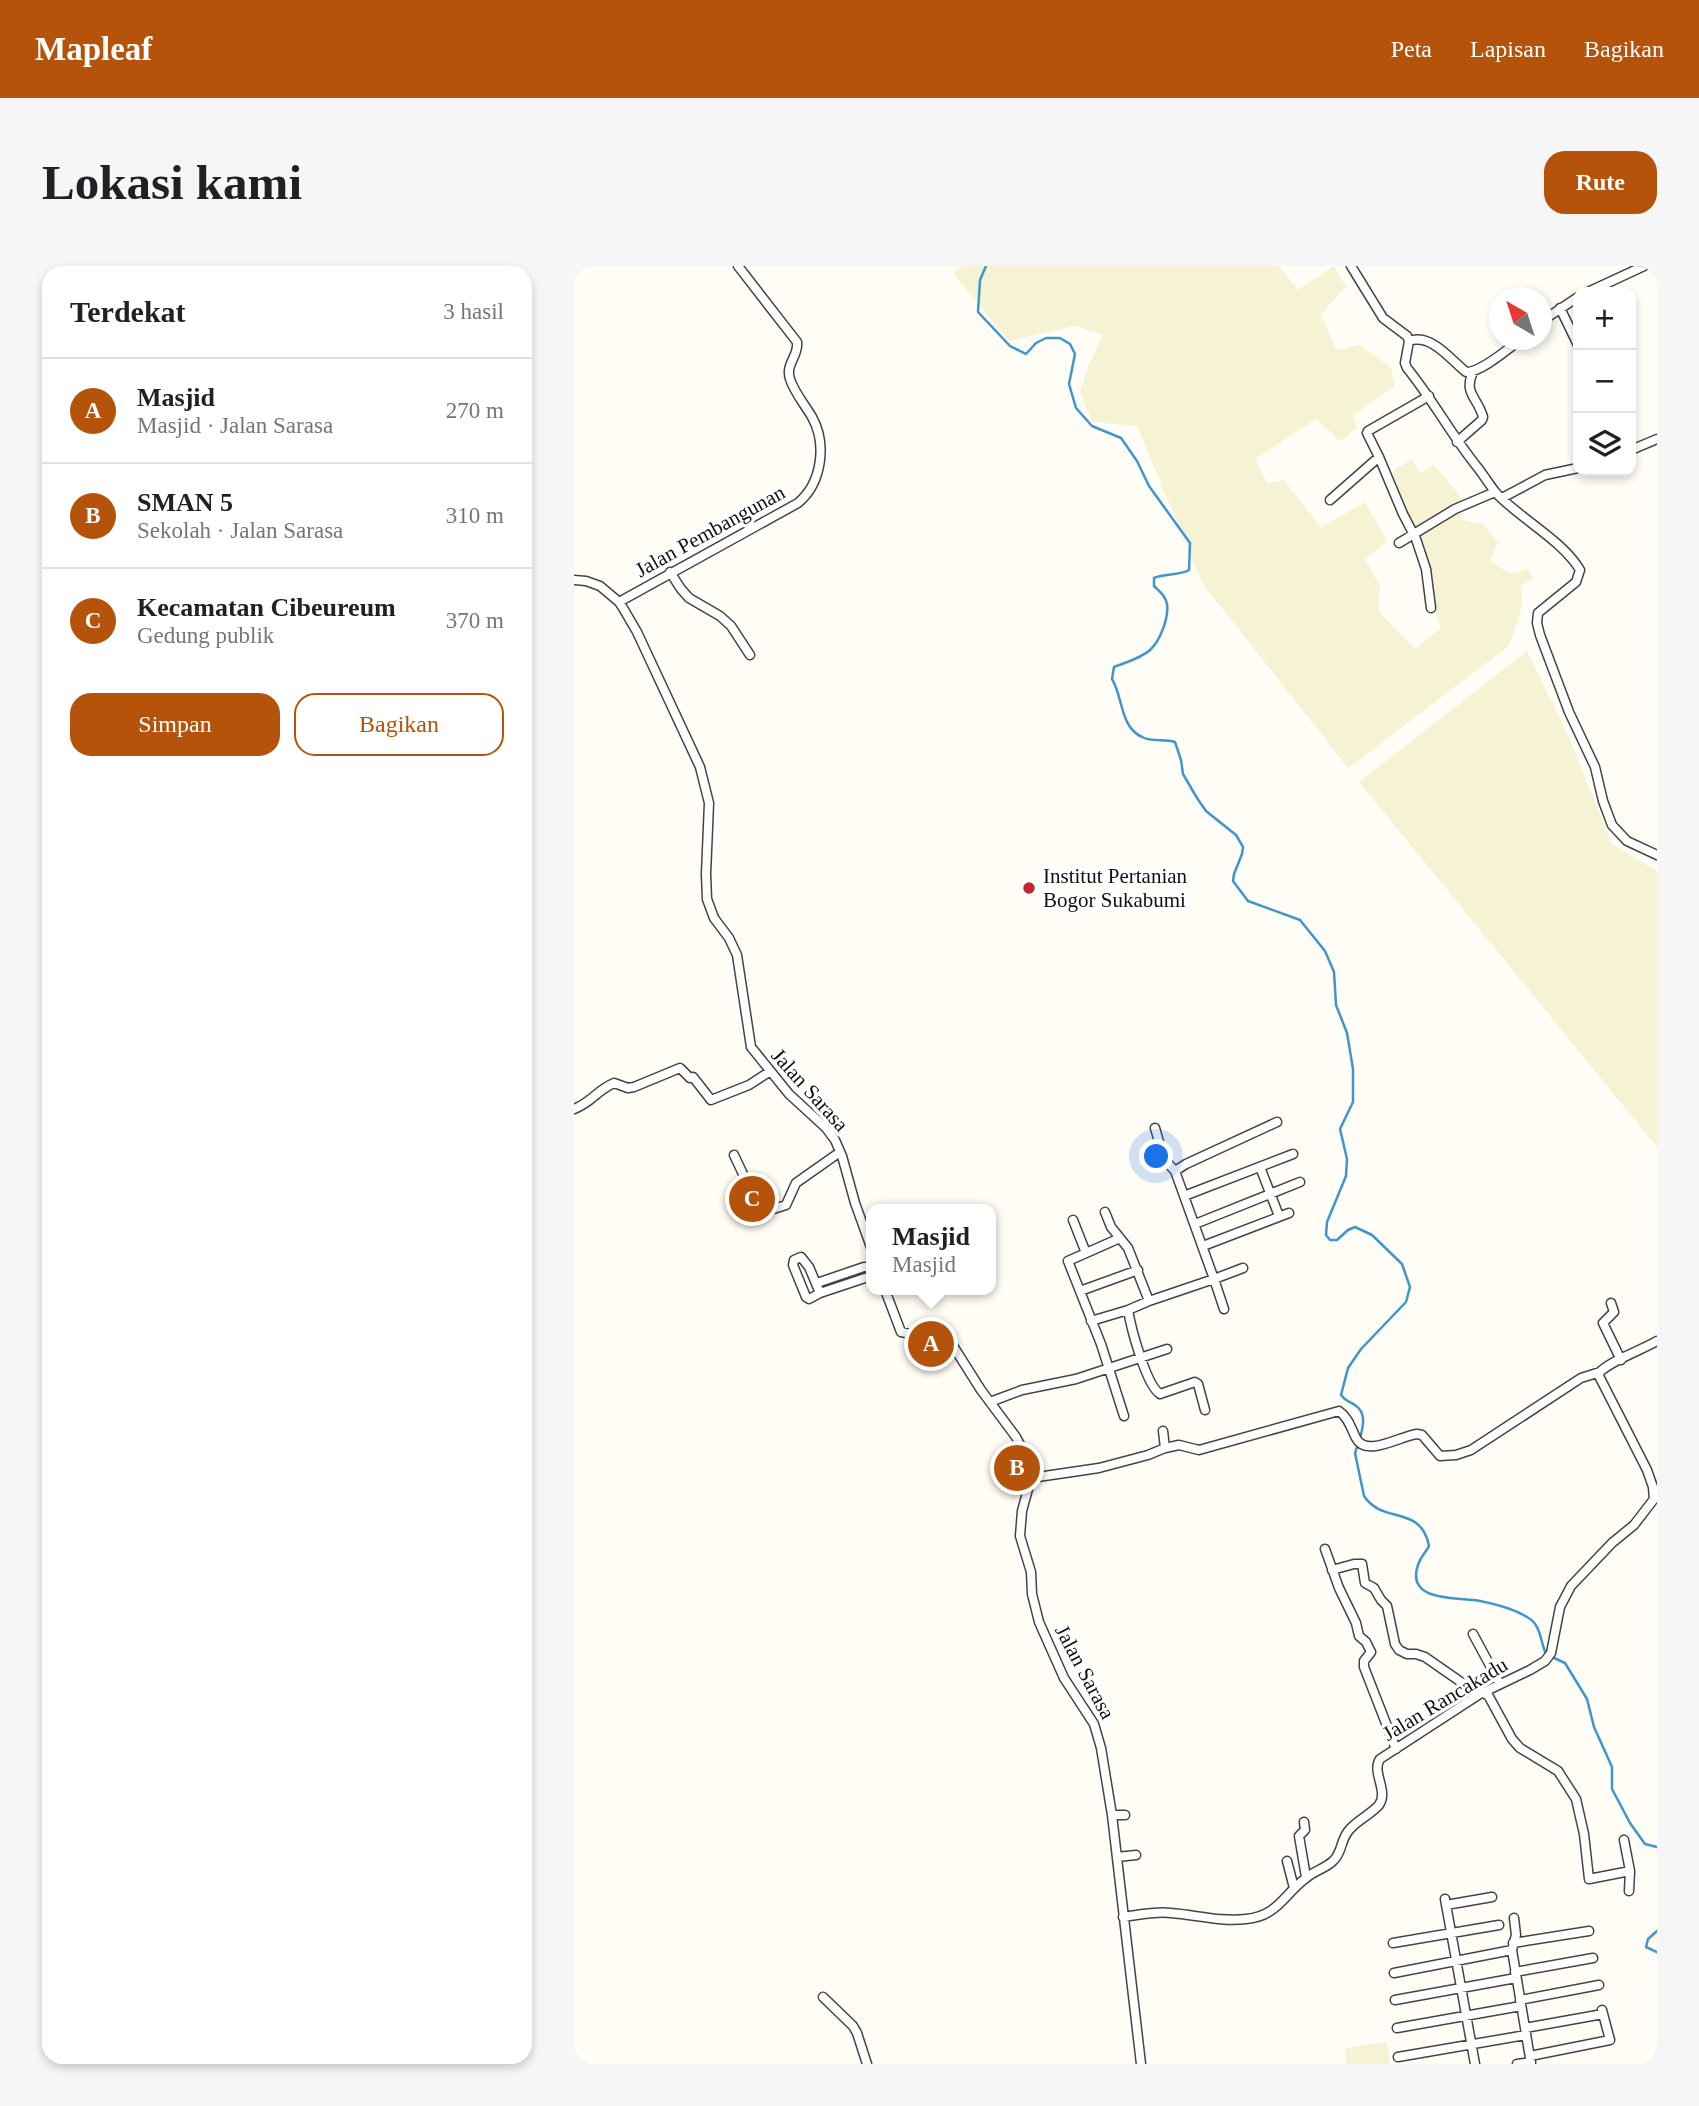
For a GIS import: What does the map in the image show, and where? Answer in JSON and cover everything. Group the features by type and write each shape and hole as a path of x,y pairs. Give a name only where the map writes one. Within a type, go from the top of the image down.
{"street":[{"name":"Jalan Pembangunan","path":"620,602 797,503 811,488 818,469 820,451 817,427 789,374 790,364 797,352 797,342 738,266"},
{"path":"1351,266 1383,318 1406,336 1409,341 1405,363 1445,419 1457,442 1499,495 1557,545 1580,570 1576,582 1538,613 1540,635 1569,712 1595,767 1612,825 1627,841 1657,855"},
{"path":"1599,287 1644,266"},
{"path":"1552,314 1573,300"},
{"path":"1560,308 1573,335"},
{"path":"1409,341 1427,341 1466,372 1473,372"},
{"path":"1457,442 1483,417 1469,388 1473,372 1505,350"},
{"path":"1429,396 1368,430 1367,434 1414,534 1426,569 1431,608"},
{"path":"1636,448 1657,439"},
{"path":"1330,500 1379,457"},
{"path":"1399,543 1455,509 1499,495 1545,475 1573,469"},
{"path":"670,572 689,598 726,620 750,655"},
{"path":"574,580 594,583 620,602"},
{"name":"Jalan Sarasa","path":"620,602 637,632 704,779 709,816 707,899 714,918 729,938 737,955 751,1047 793,1098 826,1128 840,1152 866,1233"},
{"path":"574,1109 589,1102 600,1089 614,1083 628,1088 634,1087 680,1068 693,1077 711,1100 748,1085 769,1072"},
{"path":"1175,1171 1277,1122"},
{"path":"1155,1128 1164,1159 1175,1171 1224,1309"},
{"path":"734,1155 759,1208 764,1212 786,1205 796,1183 840,1152"},
{"path":"1184,1196 1293,1154"},
{"path":"1260,1167 1279,1216"},
{"path":"1195,1224 1300,1182"},
{"path":"1105,1212 1111,1227 1128,1248 1149,1301"},
{"path":"1203,1246 1289,1213"},
{"path":"1073,1220 1086,1253"},
{"path":"1120,1238 1068,1261 1124,1416"},
{"path":"820,1293 803,1258 794,1260 793,1265 809,1299 866,1278"},
{"path":"817,1283 866,1267"},
{"path":"1091,1321 1243,1268"},
{"path":"1080,1291 1138,1269"},
{"path":"888,1295 901,1332 911,1334 935,1327 941,1328 1026,1455 1031,1478 1099,1468 1179,1445 1199,1450 1339,1411 1357,1441 1365,1447 1374,1447 1417,1434 1422,1435 1440,1456 1456,1455 1471,1450 1581,1378 1600,1372 1603,1367 1657,1340"},
{"path":"1611,1303 1614,1312 1602,1321 1621,1360"},
{"path":"1128,1310 1141,1358 1156,1393 1195,1382 1198,1384 1205,1410"},
{"path":"990,1402 1022,1390 1076,1380 1167,1349"},
{"name":"Jalan Rancakadu","path":"1124,1917 1160,1912 1220,1920 1253,1918 1274,1909 1306,1877 1333,1861 1342,1849 1341,1841 1348,1830 1378,1805 1382,1796 1378,1761 1480,1694 1545,1661 1551,1653 1560,1607 1571,1586 1612,1543 1634,1525 1654,1499 1647,1470 1598,1377 1600,1372"},
{"path":"1163,1431 1165,1448"},
{"name":"Jalan Sarasa","path":"1031,1478 1020,1525 1022,1543 1031,1572 1036,1612 1064,1678 1094,1724 1103,1758 1141,2064"},
{"path":"1325,1549 1359,1636 1370,1650 1364,1667 1396,1749"},
{"path":"1332,1570 1362,1564 1365,1583 1374,1588 1387,1606 1395,1644 1399,1650 1425,1657 1480,1694 1488,1695 1512,1739 1520,1748 1558,1771 1576,1799 1584,1834 1589,1879 1630,1871"},
{"path":"1473,1634 1500,1684"},
{"path":"1112,1815 1125,1815"},
{"path":"1304,1822 1304,1830 1299,1836 1306,1877"},
{"path":"1624,1840 1630,1871 1629,1891"},
{"path":"1117,1857 1136,1854"},
{"path":"1287,1861 1294,1888"},
{"path":"1475,2064 1445,1902 1492,1897"},
{"path":"1514,1918 1516,1931 1512,1947 1530,2061"},
{"path":"1393,1943 1499,1925"},
{"path":"1394,1973 1589,1931"},
{"path":"1395,2000 1593,1958"},
{"path":"1396,2028 1599,1985"},
{"path":"824,1997 853,2026 867,2064"},
{"path":"1398,2057 1471,2045 1602,2012 1610,2040 1517,2064"}],"shaded area":[{"path":"962,266 1279,266 1298,290 1334,266 1346,287 1321,314 1336,350 1360,345 1391,367 1395,386 1353,415 1357,428 1340,441 1316,419 1255,459 1267,483 1284,480 1321,527 1365,502 1388,541 1365,559 1380,586 1379,612 1415,649 1441,628 1393,471 1412,459 1420,473 1434,465 1462,498 1461,520 1483,524 1498,542 1490,561 1511,574 1528,569 1534,578 1521,585 1522,606 1509,646 1348,768 1203,584 1137,426 1092,422 1080,392 1089,364 1103,335 1075,326 1009,341 953,273"},
{"path":"1527,651 1568,735 1612,844 1657,871 1657,1147 1359,782"},
{"path":"1387,2042 1390,2064 1346,2064 1345,2048"}],"waterway":[{"path":"986,266 980,280 978,312 1010,346 1026,354 1036,343 1046,338 1060,338 1070,344 1075,354 1069,384 1076,408 1092,426 1121,438 1137,461 1149,486 1190,543 1189,570 1154,578 1154,586 1164,596 1167,604 1165,622 1157,641 1142,656 1114,667 1112,679 1126,719 1142,737 1175,742 1183,774 1197,798 1206,811 1236,835 1243,847 1233,881 1248,901 1300,920 1325,951 1334,972 1336,1005 1347,1033 1353,1069 1353,1102 1340,1129 1347,1159 1346,1176 1327,1222 1326,1235 1330,1240 1337,1240 1355,1227 1372,1235 1402,1264 1410,1287 1406,1302 1361,1349 1348,1368 1341,1395 1361,1412 1363,1420 1360,1438"},
{"path":"1358,1444 1355,1453 1364,1496 1381,1510 1410,1519 1425,1533 1429,1546 1418,1565 1416,1577 1419,1586 1436,1596 1486,1602 1522,1614 1535,1624 1546,1654"},
{"path":"1552,1657 1565,1663 1587,1699 1594,1727 1612,1767 1612,1789 1630,1823 1645,1844 1657,1847"},
{"path":"1657,1931 1648,1939 1646,1947 1657,1952"}],"place":[{"name":"Institut Pertanian Bogor Sukabumi","path":"1029,888"},
{"name":"Kecamatan Cibeureum","path":"752,1199"},
{"name":"Masjid","path":"931,1344"},
{"name":"SMAN 5","path":"1017,1468"}]}
